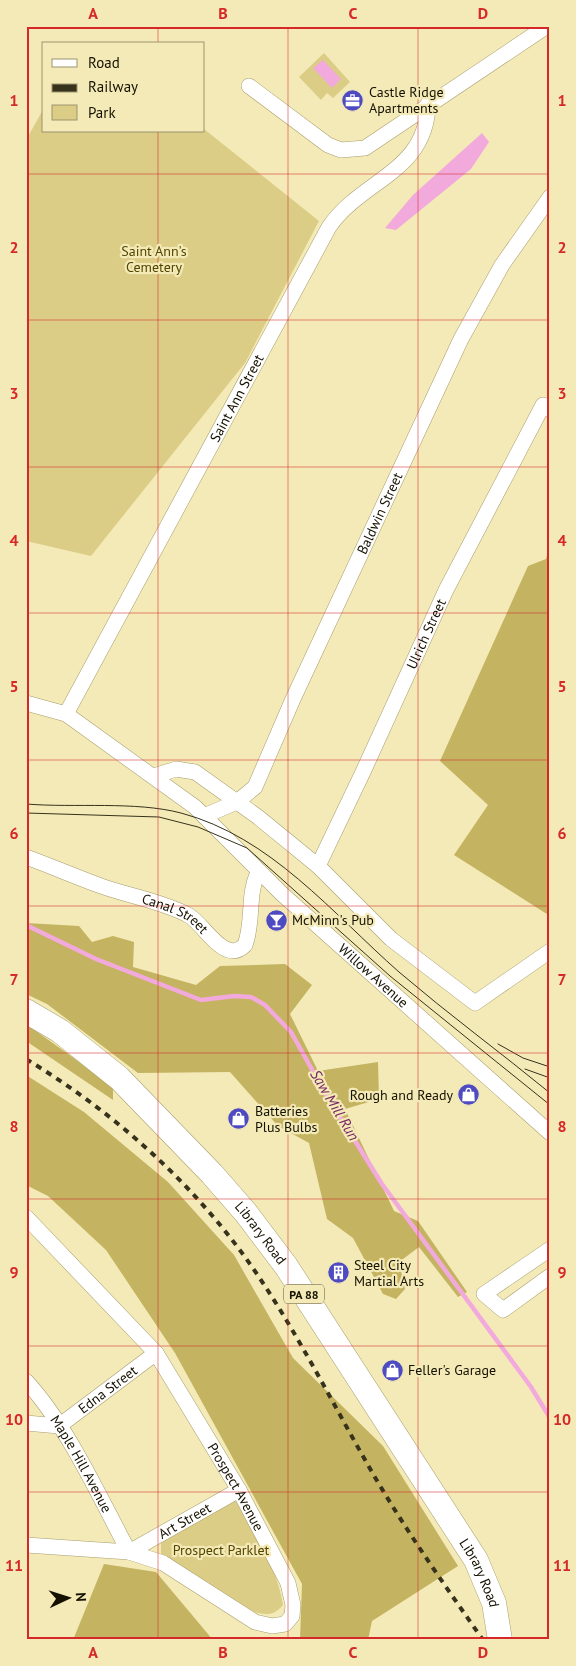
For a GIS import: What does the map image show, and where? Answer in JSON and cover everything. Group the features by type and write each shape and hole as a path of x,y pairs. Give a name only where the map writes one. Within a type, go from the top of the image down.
{"main road":[{"name":"Library Road","path":"26,1010 60,1031 119,1078 212,1174 267,1240 476,1560 494,1603 500,1640"}],"street":[{"path":"250,86 328,145 342,150 364,148 377,142 428,104 547,26"},
{"name":"Saint Ann Street","path":"66,714 329,227 349,202 398,167 415,150 428,120 428,104"},
{"name":"Baldwin Street","path":"204,816 237,802 255,787 292,699 461,339 502,265 550,197"},
{"name":"Ulrich Street","path":"318,866 364,772 446,590 546,408"},
{"name":"Willow Avenue","path":"26,703 66,714 154,776 204,816 258,872 370,975 550,1133"},
{"path":"154,776 176,769 195,772 237,802 318,866 391,939 475,1003 550,952"},
{"name":"Canal Street","path":"26,857 101,886 184,913 197,922 220,947 229,950 238,950 245,945 249,929 252,889 258,872"},
{"name":"Prospect Avenue","path":"26,1217 156,1353 238,1490 288,1583 294,1605 292,1616 284,1624 272,1626 255,1622 163,1563 130,1552 26,1545"},
{"path":"550,1249 484,1294 503,1310 550,1276"},
{"name":"Edna Street","path":"60,1426 156,1353"},
{"name":"Maple Hill Avenue","path":"26,1381 41,1397 60,1426 130,1552"},
{"path":"26,1423 60,1426"},
{"name":"Art Street","path":"130,1552 238,1490"}],"green space":[{"path":"324,53 350,82 333,98 327,93 321,100 299,77"},
{"name":"Saint Ann's Cemetery","path":"42,112 42,132 205,132 205,130 319,221 245,363 91,556 26,541 26,140"},
{"name":"Prospect Parklet","path":"235,1498 264,1550 276,1577 283,1605 273,1613 254,1612 161,1556 161,1542"}],"shaded area":[{"path":"323,60 341,79 332,88 313,68"},
{"path":"482,133 489,142 471,169 396,230 385,228 413,195"},
{"path":"550,543 550,916 454,855 488,805 440,761 528,566 546,559"},
{"path":"26,923 79,926 92,942 113,936 134,942 133,967 196,985 220,966 285,964 312,985 290,1014 318,1071 378,1062 379,1099 345,1109 394,1211 418,1221 467,1292 458,1297 419,1247 399,1262 405,1289 396,1299 383,1294 353,1238 327,1219 309,1143 278,1126 230,1072 138,1073 47,1004 26,994"},
{"path":"26,1024 113,1086 113,1100 26,1041"},
{"path":"26,1075 84,1112 168,1182 234,1255 293,1358 383,1446 458,1566 372,1621 368,1640 300,1640 302,1584 175,1353 106,1250 48,1196 26,1185"},
{"path":"104,1564 156,1572 213,1640 73,1640"}],"waterway":[{"name":"Saw Mill Run","path":"26,925 96,959 201,1000 234,996 251,997 265,1005 291,1032 325,1093 382,1184 531,1387 550,1418"}],"tram line":[{"path":"26,804 125,806 163,809 213,824 244,840 272,858 299,879 399,972 550,1093"},
{"path":"26,813 159,817 198,827 247,848 390,976 550,1105"},
{"path":"498,1044 523,1058 550,1067"},
{"path":"525,1069 550,1078"}],"railway":[{"path":"26,1059 92,1104 154,1155 183,1183 235,1244 275,1301 389,1500 428,1561 483,1640"}],"place":[{"name":"Castle Ridge Apartments","path":"353,100"},
{"name":"McMinn's Pub","path":"276,920"},
{"name":"Rough and Ready","path":"469,1095"},
{"name":"Batteries Plus Bulbs","path":"239,1119"},
{"name":"Steel City Martial Arts","path":"338,1273"},
{"name":"Feller's Garage","path":"392,1370"}]}
